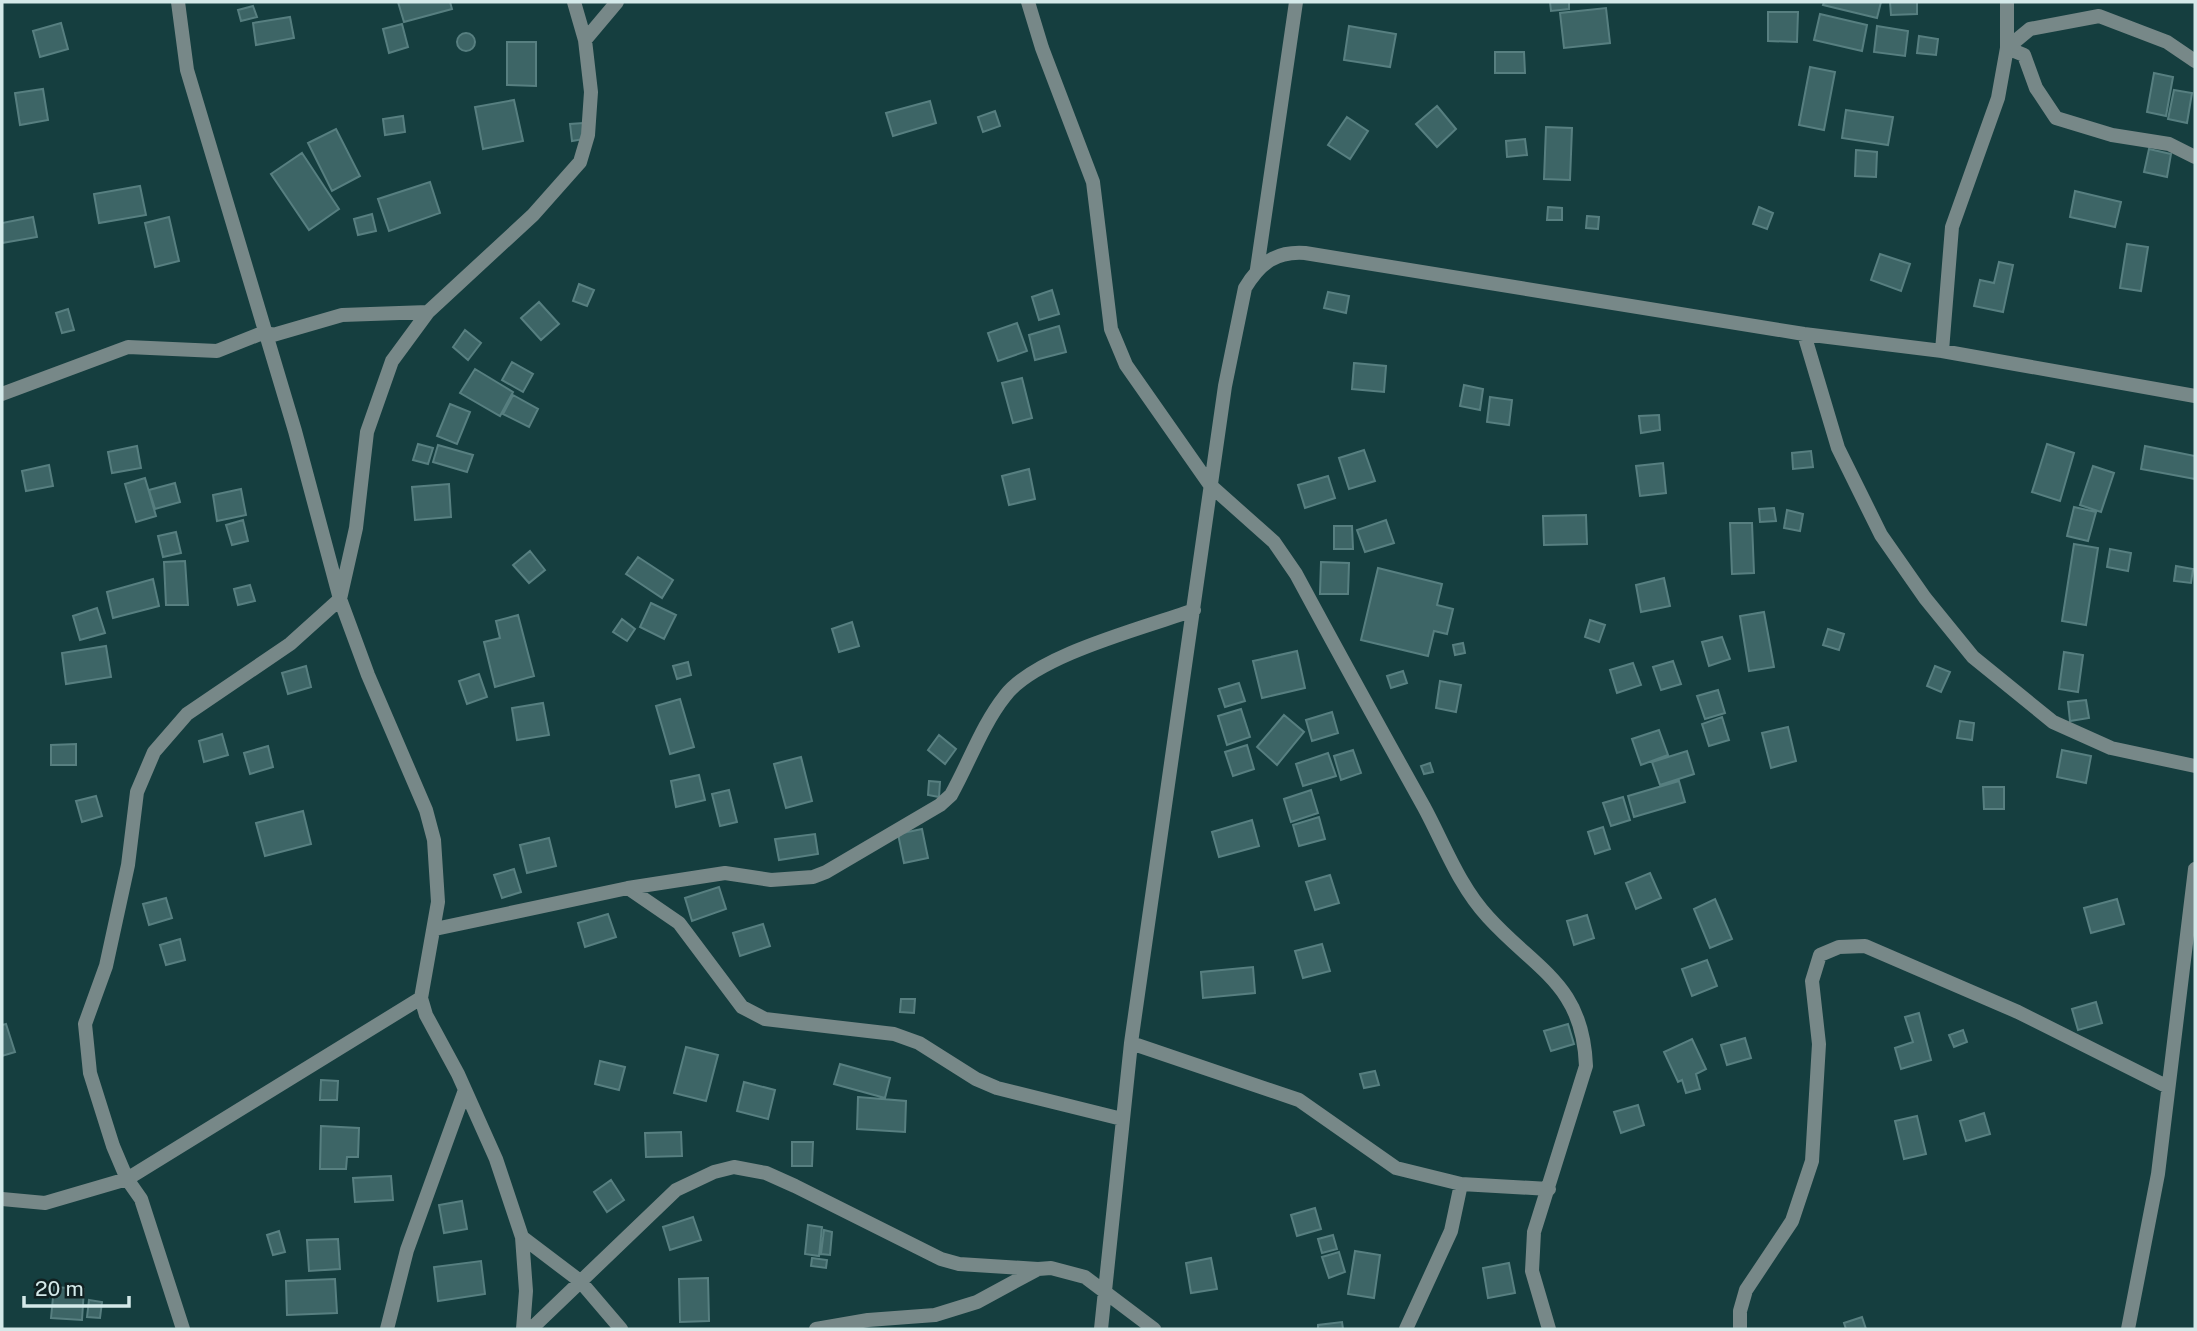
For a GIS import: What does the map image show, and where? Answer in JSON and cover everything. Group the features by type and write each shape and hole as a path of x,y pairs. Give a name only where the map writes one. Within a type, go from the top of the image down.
{"street":[{"path":"178,2 187,70 265,332 340,599 368,675 426,810 434,840 438,874 435,929 425,966 421,998 426,1016 465,1090 496,1159 522,1237 526,1290 523,1329"},
{"path":"183,1329 141,1199 127,1179 113,1146 90,1073 85,1024 106,966 128,865 137,792 154,752 187,714 290,644 340,599 356,528 367,432 391,361 428,312 533,215 580,162 588,135 591,92 585,40 574,2"},
{"path":"585,40 617,2"},
{"path":"1028,2 1042,48 1093,182 1111,328 1126,365 1210,485 1274,542 1296,574 1441,838 1467,892 1489,919 1560,984 1575,1013 1585,1042 1586,1066 1534,1232 1532,1271 1549,1329"},
{"path":"1101,1329 1107,1292 1131,1043 1210,485 1245,288 1256,269 1296,2"},
{"path":"1942,351 1952,227 1998,98 2007,48 2007,2"},
{"path":"2007,48 2030,29 2099,16 2166,42 2195,61"},
{"path":"2007,48 2024,55 2036,88 2056,117 2112,135 2169,144 2195,157"},
{"path":"1256,269 1285,252 1305,253 1804,334 1942,351 2195,396"},
{"path":"2,394 128,346 217,351 265,332 273,335 342,315 428,312"},
{"path":"1804,334 1838,448 1881,535 1925,598 1973,657 2053,722 2111,748 2195,766"},
{"path":"435,929 628,888 725,873 771,880 813,877 826,872 940,805 951,795 1005,695 1023,677 1066,657 1194,610"},
{"path":"2128,1329 2158,1174 2195,869"},
{"path":"628,888 679,923 742,1007 765,1019 894,1034 919,1043 976,1079 997,1088 1122,1119"},
{"path":"1740,1329 1740,1311 1746,1290 1793,1221 1812,1161 1819,1044 1812,981 1820,955 1839,947 1865,947 2018,1012 2168,1087"},
{"path":"2,1199 46,1203 127,1179 421,998"},
{"path":"1131,1043 1299,1100 1313,1107 1376,1156 1396,1168 1461,1184 1549,1189"},
{"path":"387,1329 407,1250 465,1090"},
{"path":"531,1329 676,1190 734,1167 766,1173 941,1259 959,1264 1051,1268 1076,1274 1107,1292 1154,1329"},
{"path":"1406,1329 1451,1231 1461,1184"},
{"path":"522,1237 580,1281 621,1329"},
{"path":"816,1329 868,1320 932,1322 977,1302 1038,1269"}],"building":[{"path":"398,2 450,2 452,9 404,22"},
{"path":"1550,2 1569,2 1569,9 1551,11"},
{"path":"1824,2 1881,2 1877,18 1823,5"},
{"path":"1890,2 1917,2 1917,14 1891,15"},
{"path":"253,6 257,17 241,21 238,10"},
{"path":"1606,8 1610,43 1564,48 1560,13"},
{"path":"1768,12 1798,12 1797,42 1768,41"},
{"path":"1820,14 1867,25 1862,51 1814,40"},
{"path":"290,17 294,38 256,45 253,23"},
{"path":"61,23 68,49 40,57 33,31"},
{"path":"402,24 408,47 389,53 383,29"},
{"path":"1349,26 1396,34 1390,67 1344,60"},
{"path":"1877,26 1908,31 1905,56 1874,52"},
{"path":"466,33 472,36 475,42 472,48 466,51 460,48 457,42 460,36"},
{"path":"1919,36 1938,39 1936,55 1917,53"},
{"path":"507,42 536,42 536,86 507,85"},
{"path":"1495,52 1524,52 1525,73 1495,73"},
{"path":"1810,67 1835,72 1824,130 1799,125"},
{"path":"2154,73 2173,77 2166,116 2147,112"},
{"path":"43,89 48,120 20,125 15,93"},
{"path":"2174,90 2192,93 2187,123 2168,119"},
{"path":"514,100 523,141 483,149 475,107"},
{"path":"930,101 936,123 893,136 886,113"},
{"path":"1437,106 1456,129 1437,147 1416,124"},
{"path":"1846,110 1893,117 1888,145 1842,138"},
{"path":"995,111 1000,126 983,132 978,117"},
{"path":"403,116 405,132 385,135 383,119"},
{"path":"1347,117 1368,131 1350,159 1328,145"},
{"path":"583,123 584,139 572,141 570,124"},
{"path":"1546,127 1572,128 1570,180 1544,179"},
{"path":"336,129 360,176 332,191 308,143"},
{"path":"1525,139 1527,155 1507,157 1506,141"},
{"path":"2149,149 2171,154 2167,177 2144,172"},
{"path":"1856,150 1877,152 1876,177 1855,176"},
{"path":"302,153 339,209 309,230 271,174"},
{"path":"430,182 440,213 389,231 378,199"},
{"path":"140,186 146,215 99,223 94,194"},
{"path":"2075,191 2121,202 2115,227 2070,217"},
{"path":"1548,207 1562,208 1562,220 1547,220"},
{"path":"1759,207 1773,213 1767,229 1753,224"},
{"path":"372,214 376,231 358,235 354,219"},
{"path":"1587,216 1599,217 1598,229 1586,228"},
{"path":"33,217 37,237 2,243 2,223"},
{"path":"169,217 179,261 155,267 145,223"},
{"path":"2127,244 2148,247 2141,291 2120,288"},
{"path":"1880,254 1910,264 1901,291 1871,280"},
{"path":"1999,262 2013,265 2003,312 1974,306 1980,280 1994,283"},
{"path":"579,284 594,290 587,306 573,301"},
{"path":"1052,290 1059,314 1039,320 1032,297"},
{"path":"1328,292 1349,296 1346,313 1324,308"},
{"path":"539,302 559,324 541,340 521,318"},
{"path":"68,309 74,330 62,333 56,313"},
{"path":"1017,323 1027,351 998,361 988,333"},
{"path":"1059,326 1066,352 1035,360 1029,335"},
{"path":"465,330 481,343 468,360 453,347"},
{"path":"512,362 533,374 523,392 502,380"},
{"path":"1354,363 1386,366 1384,392 1352,389"},
{"path":"475,369 513,392 500,416 460,393"},
{"path":"1022,378 1032,418 1013,423 1002,383"},
{"path":"1464,385 1483,389 1480,410 1460,406"},
{"path":"513,395 538,409 529,427 503,414"},
{"path":"1490,397 1512,400 1509,425 1487,422"},
{"path":"450,404 470,412 457,444 437,436"},
{"path":"1659,415 1660,430 1641,433 1639,416"},
{"path":"418,444 433,448 428,464 413,460"},
{"path":"2047,444 2074,453 2060,501 2032,492"},
{"path":"438,445 473,455 467,472 433,462"},
{"path":"137,446 141,468 112,473 108,452"},
{"path":"2145,446 2195,456 2195,479 2141,469"},
{"path":"1364,450 1375,481 1349,489 1339,458"},
{"path":"1811,451 1813,467 1793,469 1792,453"},
{"path":"1663,463 1666,493 1640,496 1636,466"},
{"path":"49,465 53,486 26,491 22,471"},
{"path":"2093,466 2114,473 2101,512 2080,505"},
{"path":"1029,469 1035,499 1009,505 1002,476"},
{"path":"1328,476 1335,498 1305,508 1298,485"},
{"path":"145,478 156,516 136,522 125,484"},
{"path":"175,483 180,502 155,509 149,490"},
{"path":"449,484 451,517 415,520 412,487"},
{"path":"241,489 246,515 217,521 213,495"},
{"path":"2074,507 2096,512 2088,541 2067,536"},
{"path":"1774,508 1776,521 1760,522 1759,509"},
{"path":"1787,510 1803,514 1800,531 1784,528"},
{"path":"1586,515 1587,544 1544,545 1543,516"},
{"path":"243,520 248,541 232,545 226,525"},
{"path":"1386,520 1394,543 1365,552 1357,530"},
{"path":"1730,523 1752,523 1754,573 1732,574"},
{"path":"1334,526 1352,526 1353,549 1334,549"},
{"path":"176,532 181,553 163,557 158,536"},
{"path":"2074,544 2098,548 2086,625 2062,621"},
{"path":"2110,549 2131,553 2128,571 2107,567"},
{"path":"530,551 545,570 529,583 513,565"},
{"path":"638,557 673,580 662,598 626,574"},
{"path":"185,561 188,605 166,605 164,562"},
{"path":"1321,562 1349,563 1348,594 1320,594"},
{"path":"2176,566 2193,569 2191,583 2174,581"},
{"path":"1378,568 1442,584 1437,605 1453,609 1447,634 1434,631 1428,656 1361,640"},
{"path":"1664,578 1670,606 1641,612 1636,585"},
{"path":"153,579 159,606 113,618 107,592"},
{"path":"250,585 255,601 238,605 234,589"},
{"path":"651,603 676,615 664,639 640,627"},
{"path":"97,608 105,633 80,640 73,616"},
{"path":"1764,612 1774,667 1749,671 1740,616"},
{"path":"518,615 534,676 495,687 484,642 500,638 496,621"},
{"path":"622,619 635,629 627,641 613,632"},
{"path":"1590,620 1605,625 1599,642 1585,637"},
{"path":"852,622 859,646 839,652 832,629"},
{"path":"1828,629 1844,634 1839,650 1823,645"},
{"path":"1722,637 1730,659 1709,666 1702,642"},
{"path":"1463,643 1465,653 1455,655 1453,645"},
{"path":"106,646 111,677 66,684 62,653"},
{"path":"1297,651 1305,688 1262,698 1253,661"},
{"path":"2064,652 2083,655 2078,692 2059,689"},
{"path":"1673,661 1681,684 1661,690 1653,667"},
{"path":"688,662 691,675 677,679 673,666"},
{"path":"1633,663 1641,685 1617,693 1610,670"},
{"path":"306,666 311,687 288,694 282,673"},
{"path":"1935,666 1950,672 1941,692 1927,686"},
{"path":"1403,671 1407,683 1391,688 1387,676"},
{"path":"479,674 487,697 467,704 459,681"},
{"path":"1440,681 1461,685 1456,712 1436,708"},
{"path":"1239,683 1245,701 1225,707 1219,689"},
{"path":"1718,690 1725,713 1705,719 1697,696"},
{"path":"680,699 694,747 670,754 656,706"},
{"path":"2086,700 2089,718 2070,721 2068,702"},
{"path":"543,703 549,735 517,740 512,708"},
{"path":"1241,709 1250,737 1227,745 1218,716"},
{"path":"1332,712 1338,733 1312,741 1306,720"},
{"path":"1284,715 1304,732 1277,765 1257,747"},
{"path":"1722,717 1729,740 1709,746 1702,724"},
{"path":"1960,721 1974,723 1972,740 1957,738"},
{"path":"1788,727 1796,761 1771,768 1762,733"},
{"path":"1659,730 1668,755 1641,765 1632,739"},
{"path":"222,734 228,755 204,762 199,741"},
{"path":"939,735 956,749 945,764 928,750"},
{"path":"76,744 76,765 51,765 51,745"},
{"path":"1247,745 1254,769 1233,776 1225,752"},
{"path":"268,746 273,767 250,774 244,753"},
{"path":"1353,750 1361,773 1341,780 1334,756"},
{"path":"2062,750 2091,756 2086,783 2057,777"},
{"path":"1687,751 1694,774 1660,785 1652,762"},
{"path":"1328,753 1336,776 1303,786 1296,764"},
{"path":"801,757 812,801 786,808 774,764"},
{"path":"1430,763 1433,772 1424,774 1421,766"},
{"path":"699,775 705,800 676,807 671,781"},
{"path":"929,781 940,782 939,797 928,795"},
{"path":"1679,781 1685,802 1634,817 1628,796"},
{"path":"1983,787 2004,787 2004,809 1984,809"},
{"path":"729,790 737,822 720,826 712,794"},
{"path":"1311,790 1318,813 1291,822 1284,799"},
{"path":"96,796 102,816 82,822 76,801"},
{"path":"1623,797 1630,820 1611,826 1603,803"},
{"path":"303,811 311,844 265,856 256,823"},
{"path":"1319,817 1325,839 1299,846 1293,825"},
{"path":"1252,820 1259,846 1219,857 1212,832"},
{"path":"1603,827 1610,849 1595,854 1588,832"},
{"path":"922,829 928,858 904,863 898,834"},
{"path":"815,834 818,854 779,860 775,839"},
{"path":"549,838 556,866 527,873 520,845"},
{"path":"514,869 521,892 502,898 494,875"},
{"path":"1650,873 1661,898 1636,909 1626,883"},
{"path":"1330,875 1339,903 1315,910 1306,882"},
{"path":"719,887 726,909 692,921 685,898"},
{"path":"166,898 172,918 149,925 143,904"},
{"path":"1715,899 1732,939 1710,948 1694,909"},
{"path":"2117,899 2124,924 2091,933 2084,908"},
{"path":"608,914 616,937 585,947 578,923"},
{"path":"1587,915 1594,938 1574,945 1567,921"},
{"path":"763,924 770,946 740,956 733,933"},
{"path":"180,939 185,960 166,965 160,945"},
{"path":"1322,944 1330,971 1303,978 1295,951"},
{"path":"1707,960 1717,986 1692,996 1682,969"},
{"path":"1253,967 1255,993 1203,998 1201,972"},
{"path":"901,999 915,999 914,1013 900,1012"},
{"path":"2096,1002 2102,1023 2078,1030 2072,1009"},
{"path":"1919,1013 1931,1060 1901,1069 1895,1048 1913,1042 1905,1017"},
{"path":"6,1024 15,1052 2,1056 2,1025"},
{"path":"1568,1024 1574,1044 1551,1051 1544,1031"},
{"path":"1963,1030 1967,1042 1954,1047 1949,1035"},
{"path":"1745,1038 1751,1058 1727,1065 1721,1045"},
{"path":"1692,1039 1706,1069 1696,1074 1700,1089 1686,1093 1682,1080 1678,1082 1664,1052"},
{"path":"686,1047 718,1055 706,1101 674,1093"},
{"path":"600,1061 625,1067 619,1090 595,1084"},
{"path":"840,1064 890,1078 885,1098 834,1084"},
{"path":"1375,1071 1379,1085 1364,1088 1360,1074"},
{"path":"321,1080 338,1081 337,1100 320,1100"},
{"path":"744,1082 775,1090 768,1119 737,1111"},
{"path":"858,1097 906,1101 905,1132 857,1129"},
{"path":"1638,1105 1644,1125 1621,1133 1614,1112"},
{"path":"1984,1113 1990,1134 1966,1141 1960,1121"},
{"path":"1917,1116 1926,1154 1904,1159 1895,1121"},
{"path":"321,1126 359,1128 358,1157 347,1157 346,1169 320,1169"},
{"path":"681,1132 682,1156 646,1157 645,1133"},
{"path":"792,1142 813,1142 812,1166 792,1166"},
{"path":"391,1176 393,1200 355,1202 353,1178"},
{"path":"611,1180 624,1200 607,1212 594,1192"},
{"path":"462,1201 467,1229 444,1233 439,1205"},
{"path":"1315,1208 1321,1229 1297,1236 1291,1215"},
{"path":"693,1217 701,1240 670,1250 663,1227"},
{"path":"808,1225 822,1227 819,1256 805,1254"},
{"path":"824,1230 832,1232 830,1255 821,1254"},
{"path":"279,1231 285,1252 273,1255 267,1235"},
{"path":"1333,1235 1337,1249 1322,1253 1318,1239"},
{"path":"338,1239 340,1269 309,1271 307,1240"},
{"path":"1355,1251 1380,1255 1374,1298 1348,1294"},
{"path":"1339,1252 1345,1272 1329,1278 1322,1257"},
{"path":"812,1258 827,1260 826,1268 811,1266"},
{"path":"1211,1258 1217,1289 1191,1293 1186,1263"},
{"path":"481,1261 485,1294 438,1301 434,1267"},
{"path":"1509,1263 1515,1293 1488,1298 1483,1268"},
{"path":"708,1278 709,1321 680,1322 679,1279"},
{"path":"335,1279 337,1313 287,1315 286,1281"},
{"path":"54,1287 84,1289 82,1320 51,1318"},
{"path":"89,1300 102,1302 100,1318 87,1317"},
{"path":"1862,1317 1866,1329 1846,1329 1844,1323"},
{"path":"1342,1322 1343,1329 1318,1329 1318,1325"}]}
